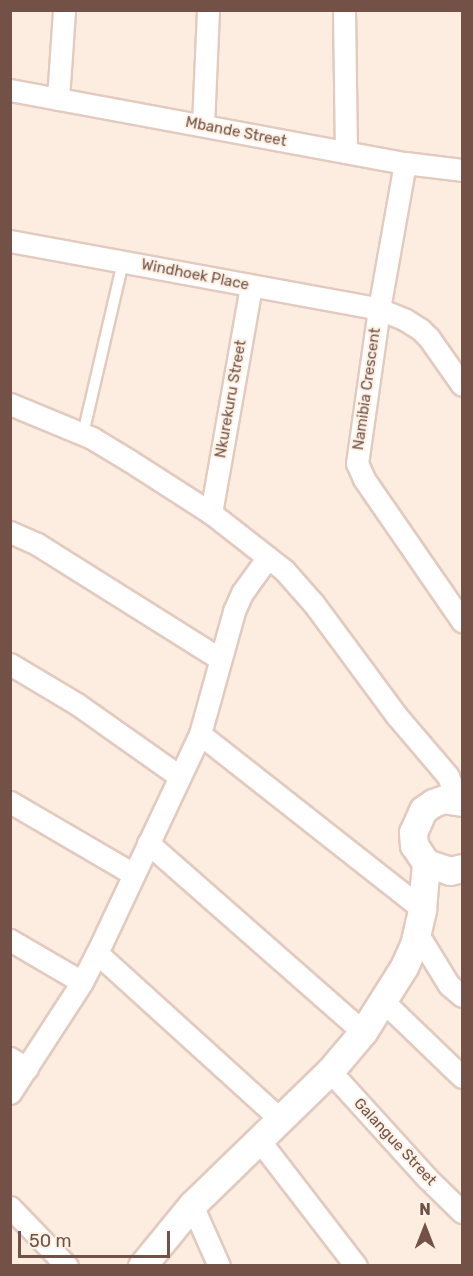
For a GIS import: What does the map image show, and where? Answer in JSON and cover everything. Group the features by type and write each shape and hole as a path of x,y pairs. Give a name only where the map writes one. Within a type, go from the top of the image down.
{"street":[{"path":"58,99 64,10"},
{"path":"203,125 208,10"},
{"path":"344,10 346,152"},
{"name":"Mbande Street","path":"10,90 405,163 462,170"},
{"name":"Namibia Crescent","path":"405,163 379,309 357,463 364,479 462,621"},
{"name":"Windhoek Place","path":"10,241 379,309 404,319 429,338 462,385"},
{"name":"Nkurekuru Street","path":"210,513 251,286"},
{"path":"10,404 83,434 210,513 293,579 309,597 396,715 448,776 460,800 433,803 423,810 416,820 414,845 426,863 450,871 462,868"},
{"path":"10,532 37,544 220,659"},
{"path":"10,1093 19,1063 82,982 97,954 200,734 238,602 268,557"},
{"path":"10,664 77,704 179,776"},
{"path":"200,734 420,921 449,985 462,996"},
{"path":"10,802 133,874"},
{"path":"148,843 363,1032"},
{"path":"142,1266 192,1205 330,1071 363,1032 411,954 420,921 426,863"},
{"path":"10,940 82,982"},
{"path":"97,954 280,1119"},
{"path":"383,1001 462,1077"},
{"name":"Galangue Street","path":"330,1071 427,1178 462,1212"},
{"path":"259,1140 356,1266"},
{"path":"192,1205 219,1266"},
{"path":"10,1207 67,1266"}],"lane":[{"path":"83,434 123,262"}]}
